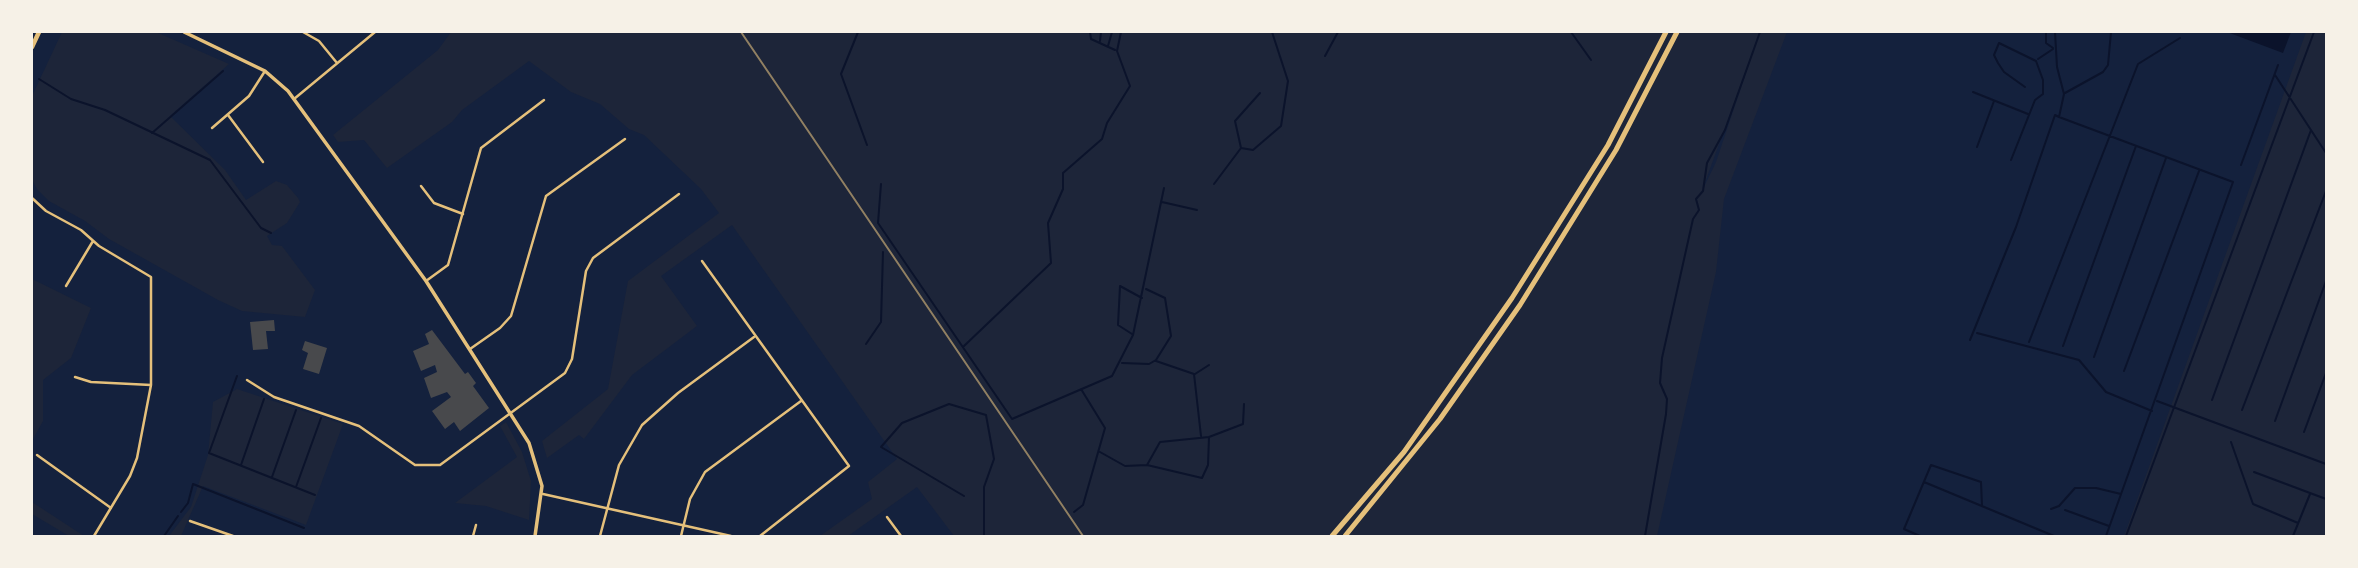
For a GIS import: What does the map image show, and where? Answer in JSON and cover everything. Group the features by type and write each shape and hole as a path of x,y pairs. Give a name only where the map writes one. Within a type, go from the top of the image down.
{"highway":[{"path":"1332,537 1404,452 1512,298 1608,145 1666,32"},
{"path":"1345,537 1440,419 1520,304 1616,150 1677,32"}],"main road":[{"path":"32,47 39,32"}],"street":[{"path":"184,32 265,71 294,99 426,281 512,414 535,458 543,494 535,537"},
{"path":"303,32 319,41 337,63"},
{"path":"294,99 375,32"},
{"path":"212,128 254,90 265,71"},
{"path":"426,281 448,265 481,148 544,100"},
{"path":"228,115 263,162"},
{"path":"470,349 500,328 511,316 546,196 625,139"},
{"path":"421,186 435,203 463,214"},
{"path":"247,380 274,397 346,420 411,462 429,467 446,462 565,373 572,359 586,271 593,258 679,194"},
{"path":"32,198 46,211 81,230 93,241 151,277 151,385 137,458 94,536"},
{"path":"66,286 93,241"},
{"path":"702,261 849,466 768,527 760,537"},
{"path":"600,537 620,465 642,425 678,393 754,337"},
{"path":"75,377 91,382 151,385"},
{"path":"681,537 690,499 705,472 801,401"},
{"path":"37,456 111,508"},
{"path":"543,494 731,537"},
{"path":"887,517 901,537"},
{"path":"190,521 233,537"},
{"path":"473,537 475,525"}],"shaded area":[{"path":"62,32 156,32 229,64 170,116 225,170 246,200 276,181 287,185 298,198 300,202 287,223 267,236 272,245 282,246 315,290 305,317 242,311 218,300 109,239 85,221 49,201 37,189 32,180 32,96"},
{"path":"451,32 1787,32 1724,199 1716,272 1657,536 954,536 917,487 848,536 820,536 872,499 868,482 897,459 732,225 661,276 697,326 632,375 584,439 579,435 547,458 542,441 608,389 628,281 719,213 701,189 644,135 629,129 600,104 571,92 529,61 462,110 452,122 387,168 364,140 338,142 333,135 438,50","holes":["1758,37 1716,162 1703,189"]},
{"path":"2227,32 2291,32 2283,53"},
{"path":"2306,32 2326,32 2326,536 2124,536"},
{"path":"32,279 91,308 71,358 43,380 43,421 32,441"},
{"path":"237,389 343,424 306,525 203,486 181,536 169,536 191,507 208,455 213,402"},
{"path":"506,422 522,452 531,481 529,520 486,506 455,503 517,457 500,426"},
{"path":"32,502 84,536 69,536 32,514"}],"building":[{"path":"274,320 275,331 266,331 268,349 253,350 250,322"},
{"path":"432,330 465,374 468,372 476,383 473,386 489,408 460,431 454,422 445,429 432,411 451,397 447,392 431,398 424,378 437,372 435,365 421,371 413,351 429,344 425,334"},
{"path":"305,341 327,348 319,374 303,369 308,353 302,350"}],"waterway":[{"path":"858,32 841,74 867,145"},
{"path":"1090,32 1091,39 1115,50"},
{"path":"1100,41 1101,32"},
{"path":"1108,46 1112,32"},
{"path":"964,346 1051,263 1048,223 1063,189 1063,173 1102,139 1107,123 1130,86 1117,51 1121,32"},
{"path":"1241,148 1253,150 1281,126 1288,81 1272,32"},
{"path":"1325,56 1338,32"},
{"path":"1571,32 1591,60"},
{"path":"1645,536 1666,414 1667,399 1660,383 1662,358 1693,219 1699,210 1696,199 1703,191 1707,163 1725,130 1760,32"},
{"path":"2046,32 2046,43 2053,48"},
{"path":"1970,340 2016,227 2055,115 2059,117 2064,94 2057,67 2055,32"},
{"path":"2065,93 2103,72 2108,65 2111,32"},
{"path":"2126,536 2314,32"},
{"path":"2029,342 2138,64 2180,38"},
{"path":"2011,160 2035,100 2043,94 2043,80 2036,61 1999,43 1994,55 1998,63 2004,72 2025,87"},
{"path":"2038,59 2053,49"},
{"path":"2241,165 2278,65"},
{"path":"152,133 223,71"},
{"path":"2275,75 2326,153"},
{"path":"39,79 71,99 105,110 210,160 261,228 271,233"},
{"path":"1973,92 2028,114"},
{"path":"1214,184 1241,148 1235,121 1260,93"},
{"path":"1977,147 1994,101"},
{"path":"2059,117 2233,182 2106,536"},
{"path":"2212,400 2311,130"},
{"path":"2063,346 2136,146"},
{"path":"2094,357 2166,158"},
{"path":"2124,371 2199,171"},
{"path":"881,184 878,223 1012,419 1112,376 1133,335 1164,188"},
{"path":"2242,410 2326,191"},
{"path":"1162,202 1197,210"},
{"path":"866,344 881,322 883,252"},
{"path":"2275,421 2326,281"},
{"path":"1132,334 1118,325 1120,286 1142,298"},
{"path":"1122,363 1149,364 1156,360 1171,336 1165,298 1146,289"},
{"path":"1977,333 2079,360 2106,392 2152,411"},
{"path":"1156,361 1194,374"},
{"path":"1195,374 1209,365"},
{"path":"2304,432 2326,373"},
{"path":"1194,374 1201,436"},
{"path":"237,376 209,453 315,495"},
{"path":"1074,512 1083,505 1105,428 1081,389"},
{"path":"241,465 264,399"},
{"path":"2157,401 2326,464"},
{"path":"964,496 881,447 902,423 949,404 986,415 994,459 984,487 984,536"},
{"path":"1147,465 1160,442 1209,437 1243,424 1244,404"},
{"path":"272,477 296,410"},
{"path":"296,487 321,418"},
{"path":"1100,452 1125,466 1147,465 1202,478 1208,465 1209,437"},
{"path":"2231,442 2253,504 2298,523"},
{"path":"1920,536 1904,529 1931,465 1981,482 1982,506"},
{"path":"2254,472 2326,499"},
{"path":"1924,482 2054,536"},
{"path":"181,512 188,503 193,484 304,528"},
{"path":"2051,509 2059,506 2075,488 2096,488 2121,494"},
{"path":"2293,536 2310,494"},
{"path":"2065,510 2109,526"},
{"path":"164,536 178,516"}],"railway":[{"path":"741,32 1083,536"}]}
